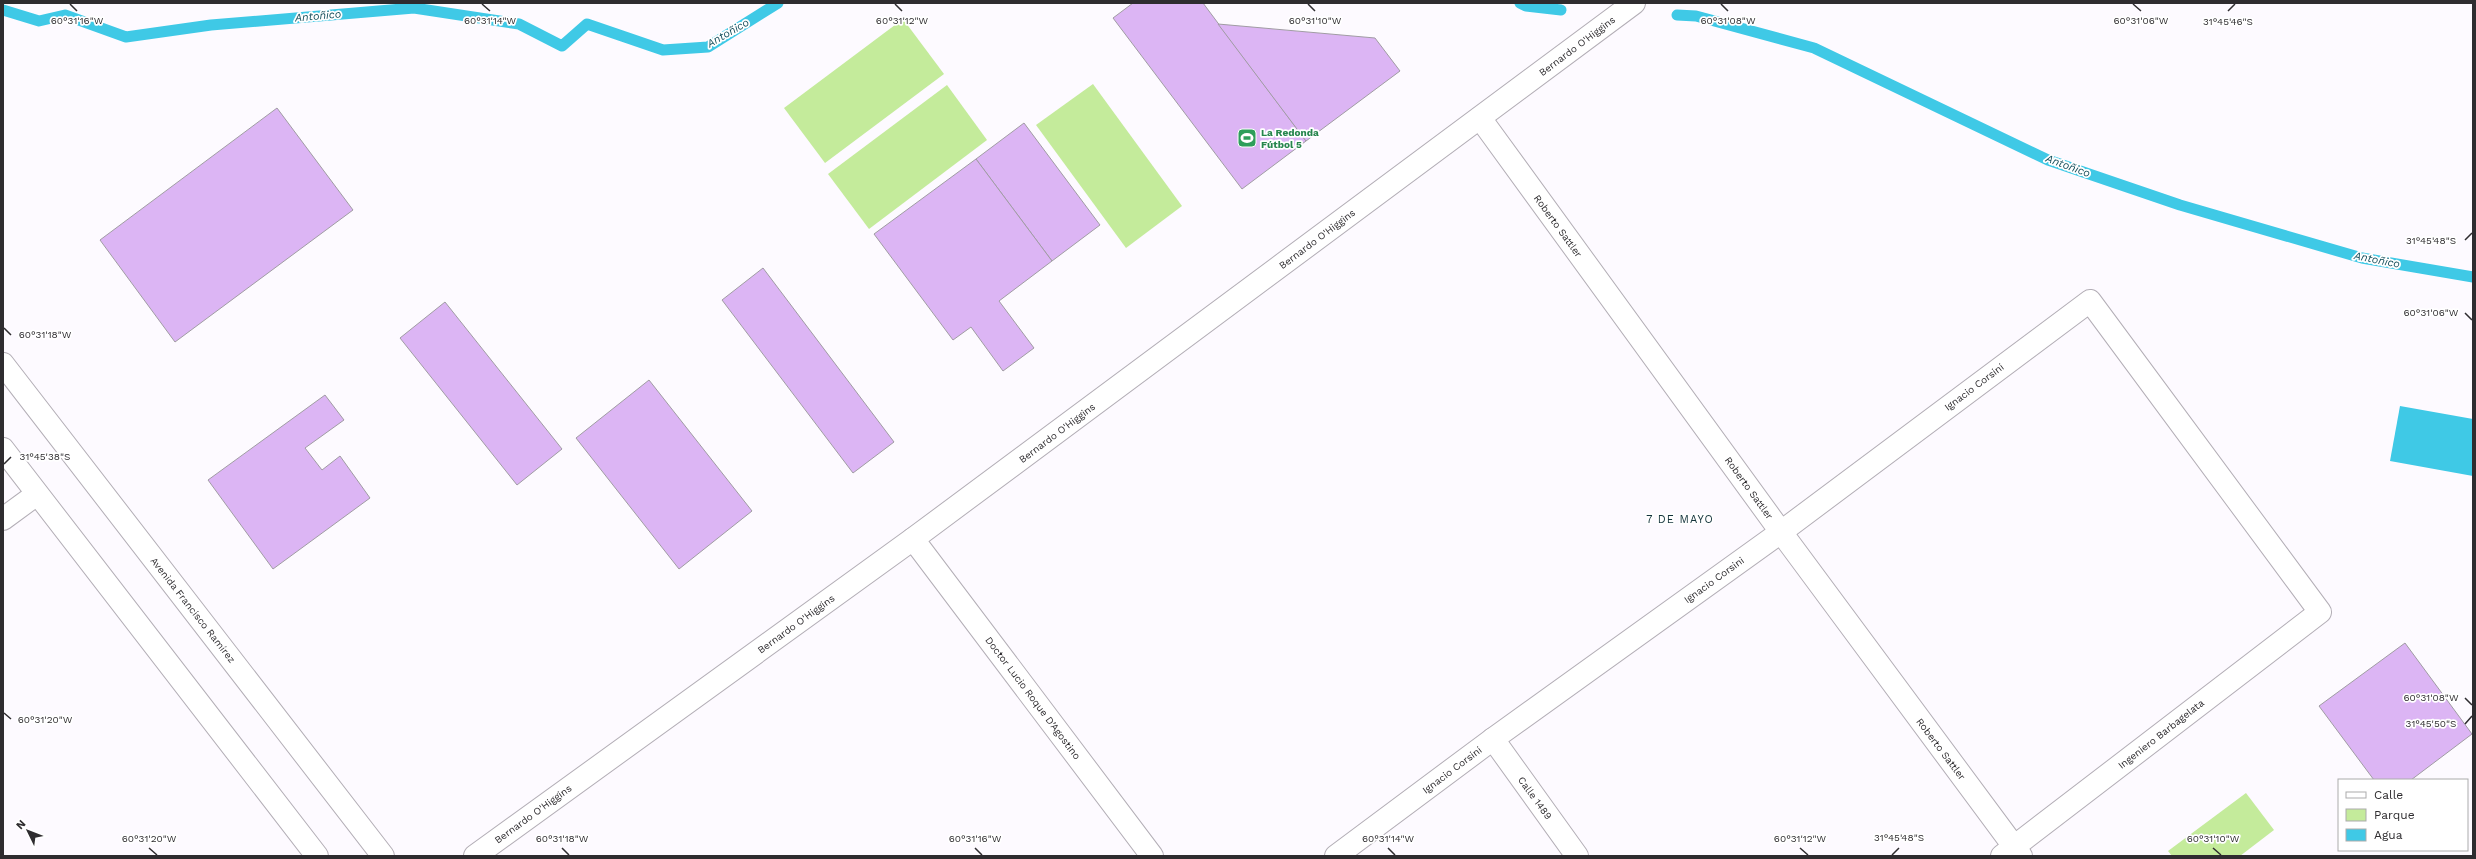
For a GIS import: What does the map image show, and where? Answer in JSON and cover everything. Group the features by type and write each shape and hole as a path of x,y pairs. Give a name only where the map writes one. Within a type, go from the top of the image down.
{"street":[{"name":"Bernardo O'Higgins","path":"475,856 913,540 1634,3"},
{"name":"Roberto Sattler","path":"1480,118 2012,853"},
{"name":"Ignacio Corsini","path":"1336,856 1493,739 1781,532 2090,301 2320,612"},
{"name":"Avenida Francisco Ramírez","path":"3,364 383,856"},
{"path":"3,449 317,856"},
{"path":"3,519 37,494"},
{"name":"Doctor Lucio Roque D’Agostino","path":"913,540 1152,856"},
{"name":"Ingeniero Barbagelata","path":"2012,853 2320,612"},
{"name":"Calle 1489","path":"1493,739 1577,856"}],"green space":[{"path":"903,19 944,74 825,163 784,108"},
{"path":"1093,84 1182,206 1126,248 1036,125"},
{"path":"947,85 987,140 869,229 828,174"},
{"path":"2246,793 2274,830 2240,856 2172,856 2168,851"}],"water":[{"path":"2400,406 2473,419 2473,476 2390,461"}],"building":[{"path":"1133,3 1203,3 1306,141 1242,189 1113,18"},
{"path":"1218,24 1375,38 1400,71 1306,141"},
{"path":"277,108 353,210 175,342 100,240"},
{"path":"1024,123 1100,225 1052,261 976,159"},
{"path":"976,159 1052,261 999,301 1034,348 1003,371 971,327 953,340 874,234"},
{"path":"763,268 894,442 853,473 722,300"},
{"path":"445,302 562,449 517,485 400,338"},
{"path":"649,380 752,511 679,569 576,438"},
{"path":"325,395 344,420 305,448 322,470 340,456 370,498 273,569 208,480"},
{"path":"2405,643 2472,734 2412,779 2373,779 2319,706"}],"waterway":[{"name":"Antoñico","path":"3,10 39,21 65,15 126,37 211,25 414,8 519,24 562,46 587,24 663,50 708,47 778,3"},
{"name":"Antoñico","path":"1520,3 1526,6 1561,10"},
{"name":"Antoñico","path":"1677,15 1696,16 1814,48 2048,160 2180,205 2362,258 2473,277"}],"place":[{"name":"La Redonda Fútbol 5","path":"1247,138"}],"district":[{"name":"7 DE MAYO","path":"1680,519"}]}
